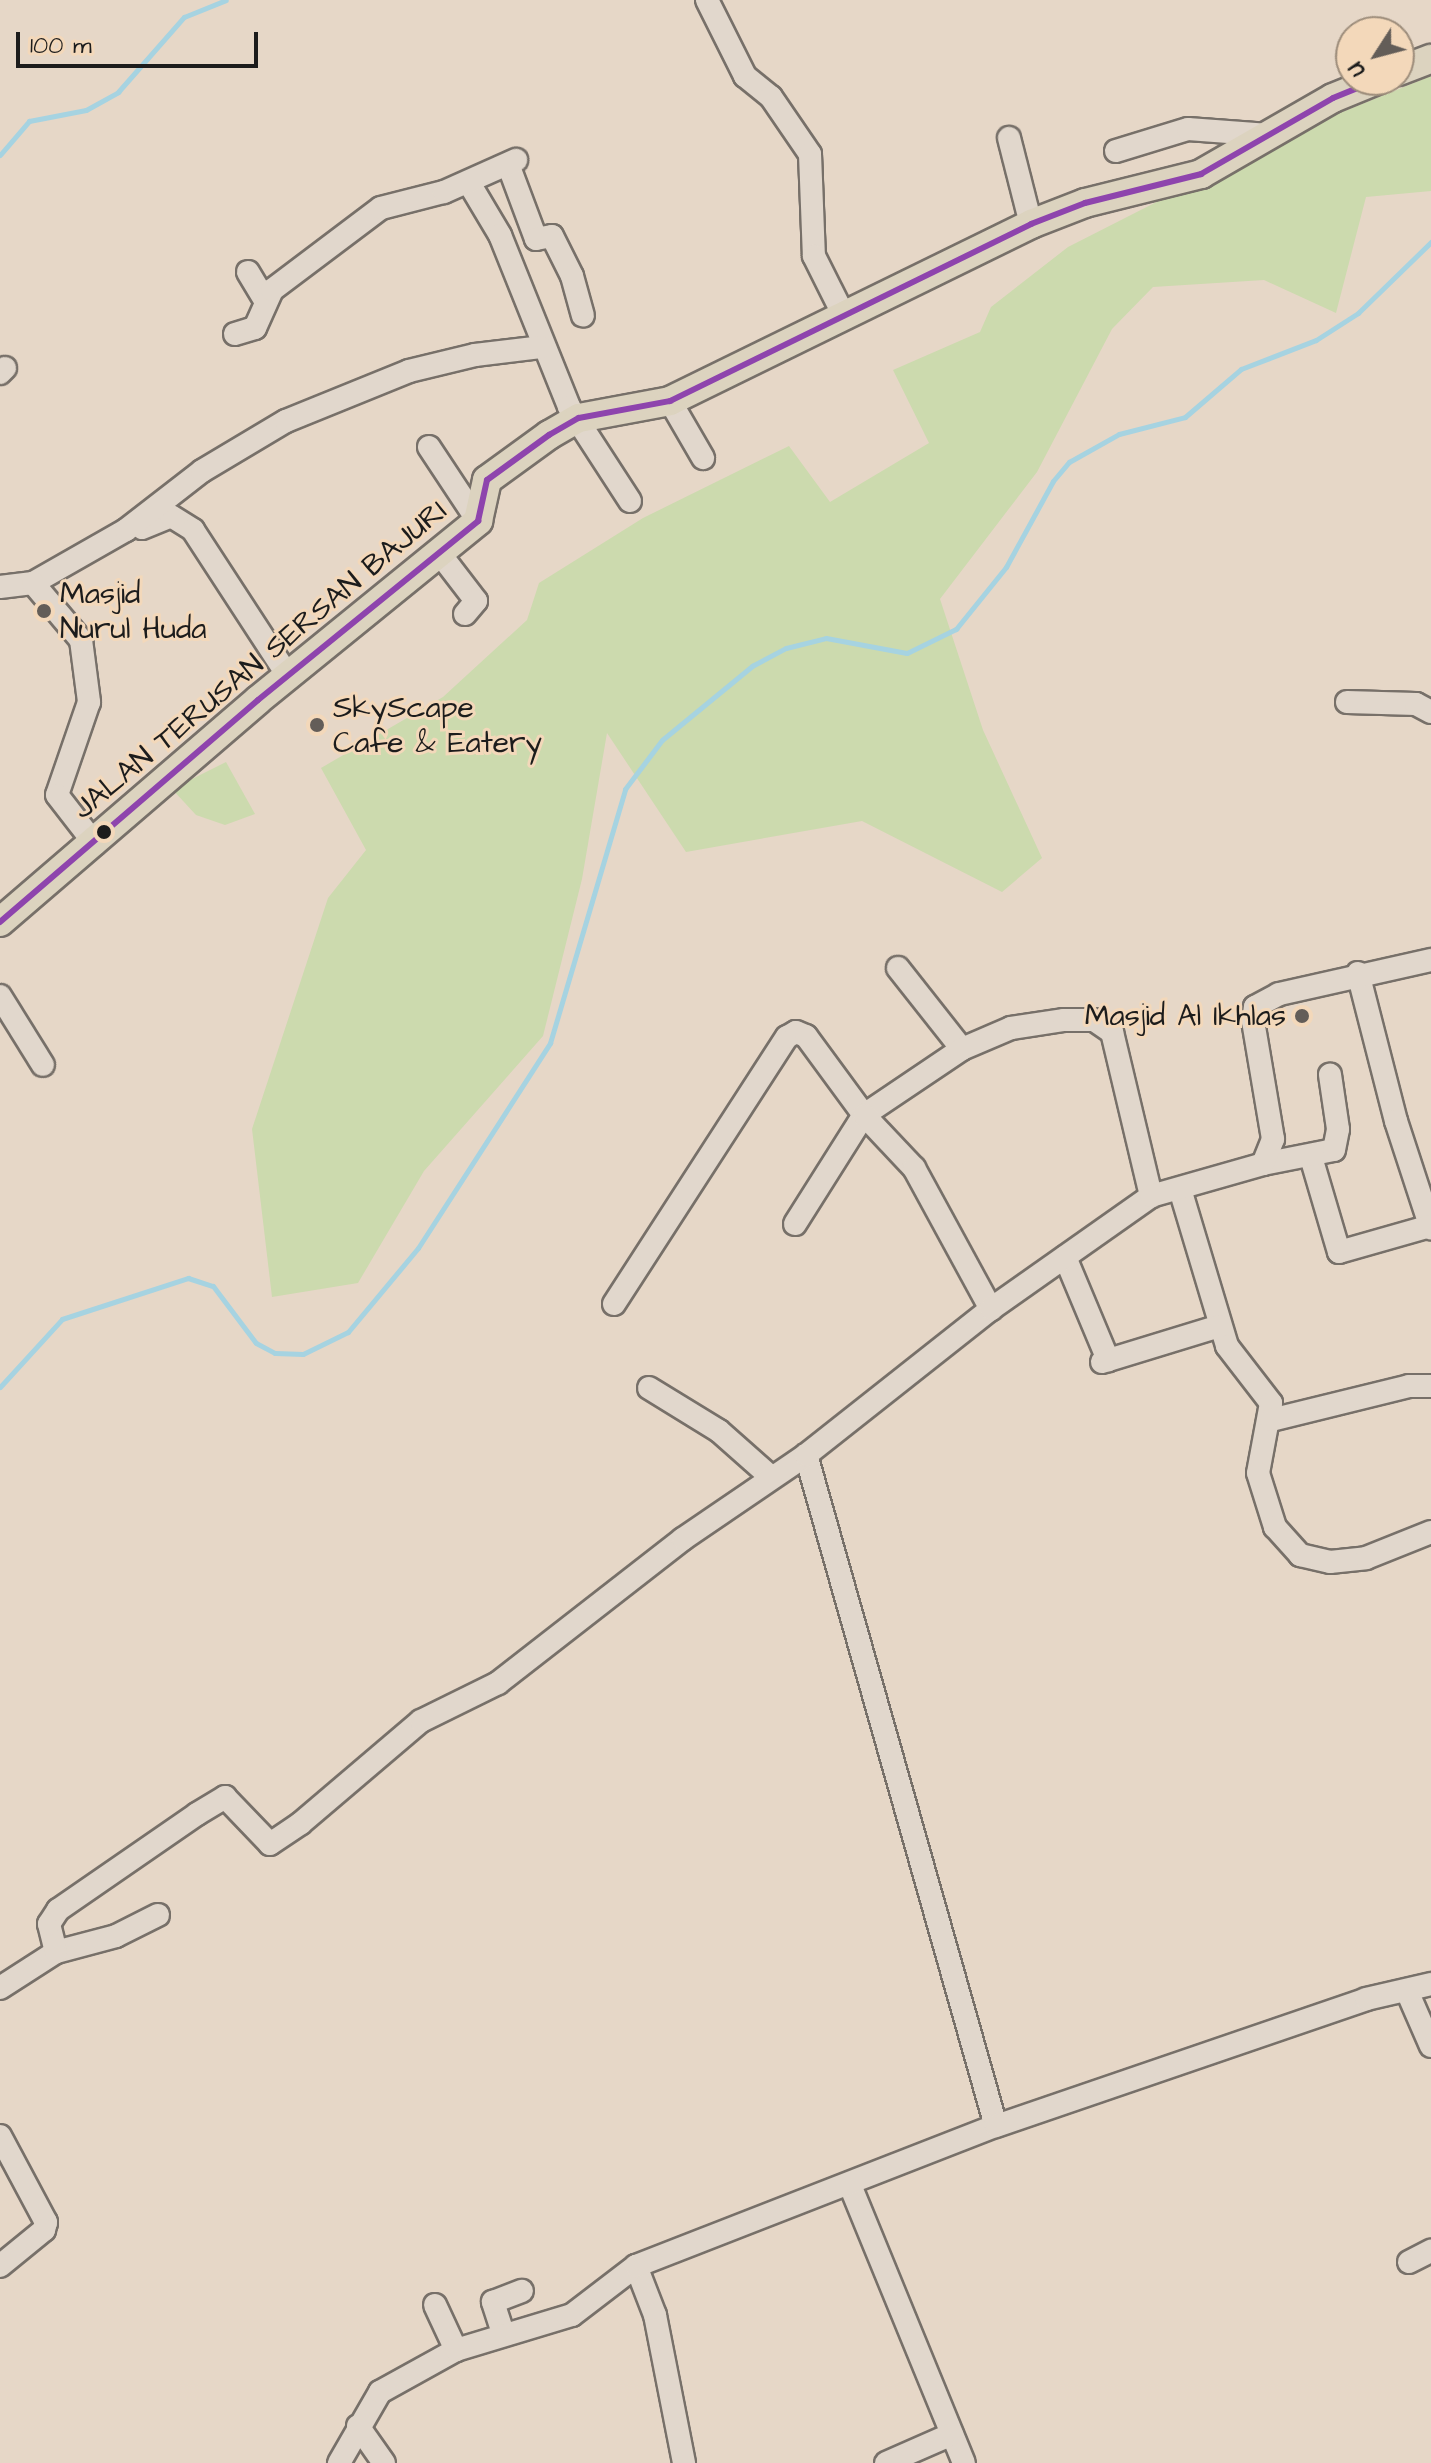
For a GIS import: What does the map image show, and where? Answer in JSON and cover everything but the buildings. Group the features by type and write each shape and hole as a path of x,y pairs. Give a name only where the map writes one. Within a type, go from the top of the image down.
{"main road":[{"name":"JALAN TERUSAN SERSAN BAJURI","path":"0,922 478,521 487,480 520,453 579,418 670,401 845,318 1031,224 1085,203 1201,174 1346,96"}],"street":[{"path":"707,0 745,76 771,97 810,154 814,256 845,318"},
{"path":"1116,151 1199,127 1269,135"},
{"path":"1009,138 1031,224"},
{"path":"235,334 255,328 265,300 381,208 469,183 512,162 536,239 552,236 572,276 583,316"},
{"path":"469,183 500,235 541,347 579,418 630,501"},
{"path":"248,272 265,300"},
{"path":"0,587 33,583 126,530 202,471 286,421 409,371 475,355 541,347"},
{"path":"670,401 703,458"},
{"path":"429,447 478,521"},
{"path":"126,530 179,518 289,677"},
{"path":"440,554 476,601 465,614"},
{"path":"33,583 71,624 86,656 89,702 57,795 95,844"},
{"path":"1347,702 1416,704 1431,712"},
{"path":"1263,1164 1273,1139 1253,1021 1255,1007 1279,994 1358,973 1431,960"},
{"path":"898,968 962,1049"},
{"path":"1311,1157 1339,1252 1431,1227 1399,1134 1358,973"},
{"path":"0,996 43,1065"},
{"path":"795,1224 864,1115 962,1049 1024,1026 1064,1020 1107,1024 1151,1196"},
{"path":"614,1304 792,1033 806,1036 864,1115 914,1168 991,1309"},
{"path":"56,1952 51,1917 197,1814 225,1797 270,1844 301,1823 421,1721 498,1683 771,1477 806,1455 991,1309 1151,1196 1263,1164 1311,1157 1334,1150 1338,1138 1330,1075"},
{"path":"1180,1189 1220,1326 1231,1352 1271,1403 1271,1420 1258,1473 1275,1527 1300,1555 1345,1562 1431,1532"},
{"path":"1065,1257 1105,1361 1220,1326"},
{"path":"1271,1420 1409,1386 1431,1386"},
{"path":"649,1388 719,1431 771,1477"},
{"path":"806,1455 996,2126"},
{"path":"0,1988 56,1952 116,1936 158,1915"},
{"path":"339,2463 380,2392 456,2350 503,2333 572,2315 636,2266 738,2222 850,2185 996,2126 1366,1999 1431,1984"},
{"path":"1407,1991 1431,2046"},
{"path":"0,2136 46,2222 44,2230 0,2266"},
{"path":"850,2185 964,2463"},
{"path":"1409,2262 1431,2251"},
{"path":"636,2266 655,2315 684,2463"},
{"path":"503,2333 493,2302 522,2291"},
{"path":"435,2305 456,2350"},
{"path":"358,2426 384,2463"},
{"path":"886,2463 952,2434"}],"green space":[{"path":"1431,76 1431,191 1366,197 1336,313 1264,280 1153,287 1112,329 1037,472 940,599 983,730 1042,858 1002,892 862,821 686,852 607,733 582,879 543,1036 424,1171 358,1283 272,1297 252,1129 328,898 366,850 321,768 443,697 527,620 539,583 643,518 789,446 830,502 929,443 893,370 980,332 991,307 1068,247 1298,130 1382,96 1415,96 1415,82"},
{"path":"226,762 255,814 225,825 196,815 172,789"}],"waterway":[{"path":"0,155 29,121 86,110 118,92 184,17 226,0"},
{"path":"0,1387 62,1319 188,1278 213,1286 256,1343 275,1353 303,1354 348,1332 418,1248 550,1043 625,789 662,740 752,666 786,648 826,638 907,653 956,629 1006,567 1053,481 1069,462 1119,434 1185,417 1241,369 1316,340 1358,313 1431,242"}],"transit line":[{"path":"0,922 258,700 478,521 487,480 549,435 579,418 670,401 1031,224 1085,203 1201,174 1338,96"}],"place":[{"name":"Masjid Nurul Huda","path":"44,611"},
{"name":"SkyScape Cafe & Eatery","path":"317,725"},
{"name":"Masjid Al Ikhlas","path":"1302,1016"}]}
